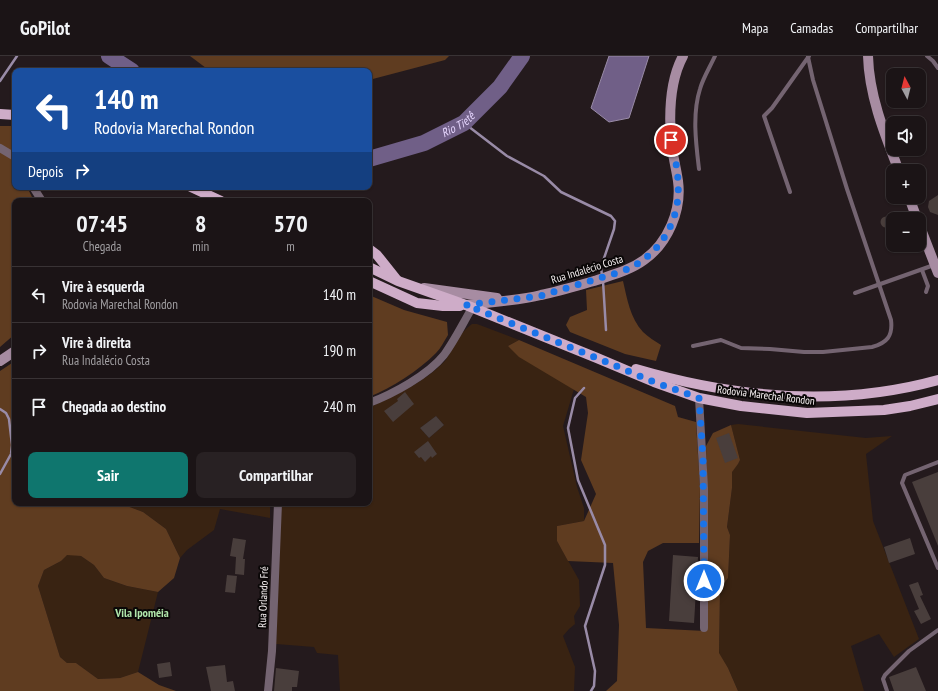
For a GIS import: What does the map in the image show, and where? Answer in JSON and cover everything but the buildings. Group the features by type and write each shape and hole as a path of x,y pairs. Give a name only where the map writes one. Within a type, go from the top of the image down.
{"main road":[{"name":"Rua Indalécio Costa","path":"469,306 540,296 612,275 629,269 644,260 657,248 668,233 675,217 678,199 678,182 671,140 670,114 675,78 683,56"},
{"path":"868,56 876,104 896,164"},
{"path":"0,114 12,115"},
{"path":"197,190 215,198"},
{"path":"926,243 936,269"},
{"path":"372,251 377,255 398,281"},
{"name":"Rodovia Marechal Rondon","path":"372,269 398,281 469,306 654,382 699,398 741,406 807,413 884,410 910,406 938,399"},
{"path":"372,282 417,303 443,306 469,306"},
{"name":"Rua Indalécio Costa","path":"412,286 511,300"},
{"path":"0,361 12,353"},
{"name":"Rodovia Marechal Rondon","path":"597,358 653,374 700,385 780,396 842,397 920,385 938,380"}],"street":[{"path":"0,148 12,155"},
{"path":"372,402 385,397 434,366 444,355 469,306"},
{"path":"699,398 704,488 704,628"},
{"name":"Rua Orlando Fré","path":"268,691 272,651 278,506"}],"lane":[{"path":"699,169 696,140 696,110 700,90 715,56"},
{"path":"790,192 764,116 772,108 809,56"},
{"path":"692,346 721,340 741,348 823,352 880,345 890,336 892,329 891,320 847,189 813,80 809,56"},
{"path":"927,56 938,68"},
{"path":"855,293 922,270 936,269"},
{"path":"922,270 928,286 926,292"},
{"path":"938,462 905,475 902,483 904,492 938,568"},
{"path":"887,691 883,679 884,674 909,651 938,630"}],"shaded area":[{"path":"190,56 449,56 445,60 372,79 372,68 206,68"},
{"path":"609,56 649,56 629,118 609,122 591,108"},
{"path":"0,126 12,126 12,190 28,190 32,198 12,198 12,337 0,347"},
{"path":"623,281 635,321 643,332 661,345 656,361 625,354 570,332 566,325 570,317 587,310 586,290"},
{"path":"372,296 404,310 447,322 448,335 438,351 413,372 372,396"},
{"path":"472,324 477,324 519,340 508,346 574,389 563,426 577,487 584,508 584,521 557,526 557,541 579,580 580,606 574,616 575,624 563,636 575,667 574,691 340,691 338,655 317,653 314,647 276,644 281,506 372,506 372,406 409,388 437,369 445,361 462,333","holes":["436,416 444,425 429,438 420,428"]},
{"path":"519,340 675,406 678,417 696,422 700,488 699,543 663,543 648,551 643,562 646,628 705,631 707,501 706,446 713,433 731,425 740,460 732,472 732,488 727,527 730,535 728,578 720,589 719,653 728,668 738,691 606,691 617,681 619,625 613,563 568,561 557,541 557,526 584,521 596,494 581,460 588,413 586,397 519,357 508,346"},
{"path":"12,363 12,506 127,506 143,512 166,529 180,558 174,578 158,592 127,586 104,578 94,565 81,556 67,555 61,561 44,570 38,586 60,657 67,663 76,663 98,679 120,678 138,672 159,685 176,691 0,691 0,371"},
{"path":"738,424 866,438 892,436 866,454 873,521 919,639 894,657 879,634 851,646 864,691 738,691 728,668 719,654 720,589 728,578 730,535 727,527 732,488 731,472 740,460 731,425"},
{"path":"127,506 270,506 270,518 220,509 214,530 187,550 180,558 166,529 143,512"},
{"path":"67,554 81,556 94,565 104,578 127,586 158,592 138,672 120,678 98,679 76,663 67,663 60,657 38,586 44,570 61,561"}],"waterway":[{"path":"0,81 17,56"},
{"name":"Rio Tietê","path":"109,56 127,68"},
{"name":"Rio Tietê","path":"372,158 424,143 464,123 500,87 522,56"},
{"path":"464,123 507,156 544,176 561,192 611,216 615,221 614,229 601,267 602,276"},
{"path":"603,281 606,330"},
{"path":"584,388 575,398 568,428 578,480 605,545 605,565 585,626 595,671 594,686 591,691"},
{"path":"0,409 6,413 9,419 12,445 11,454 0,474"}],"district":[{"name":"Vila Ipoméia","path":"142,613"}],"route":[{"path":"671,140 678,182 678,199 675,217 668,233 657,248 644,260 629,269 540,296 466,305 633,374 699,398 704,488 704,581"}]}
